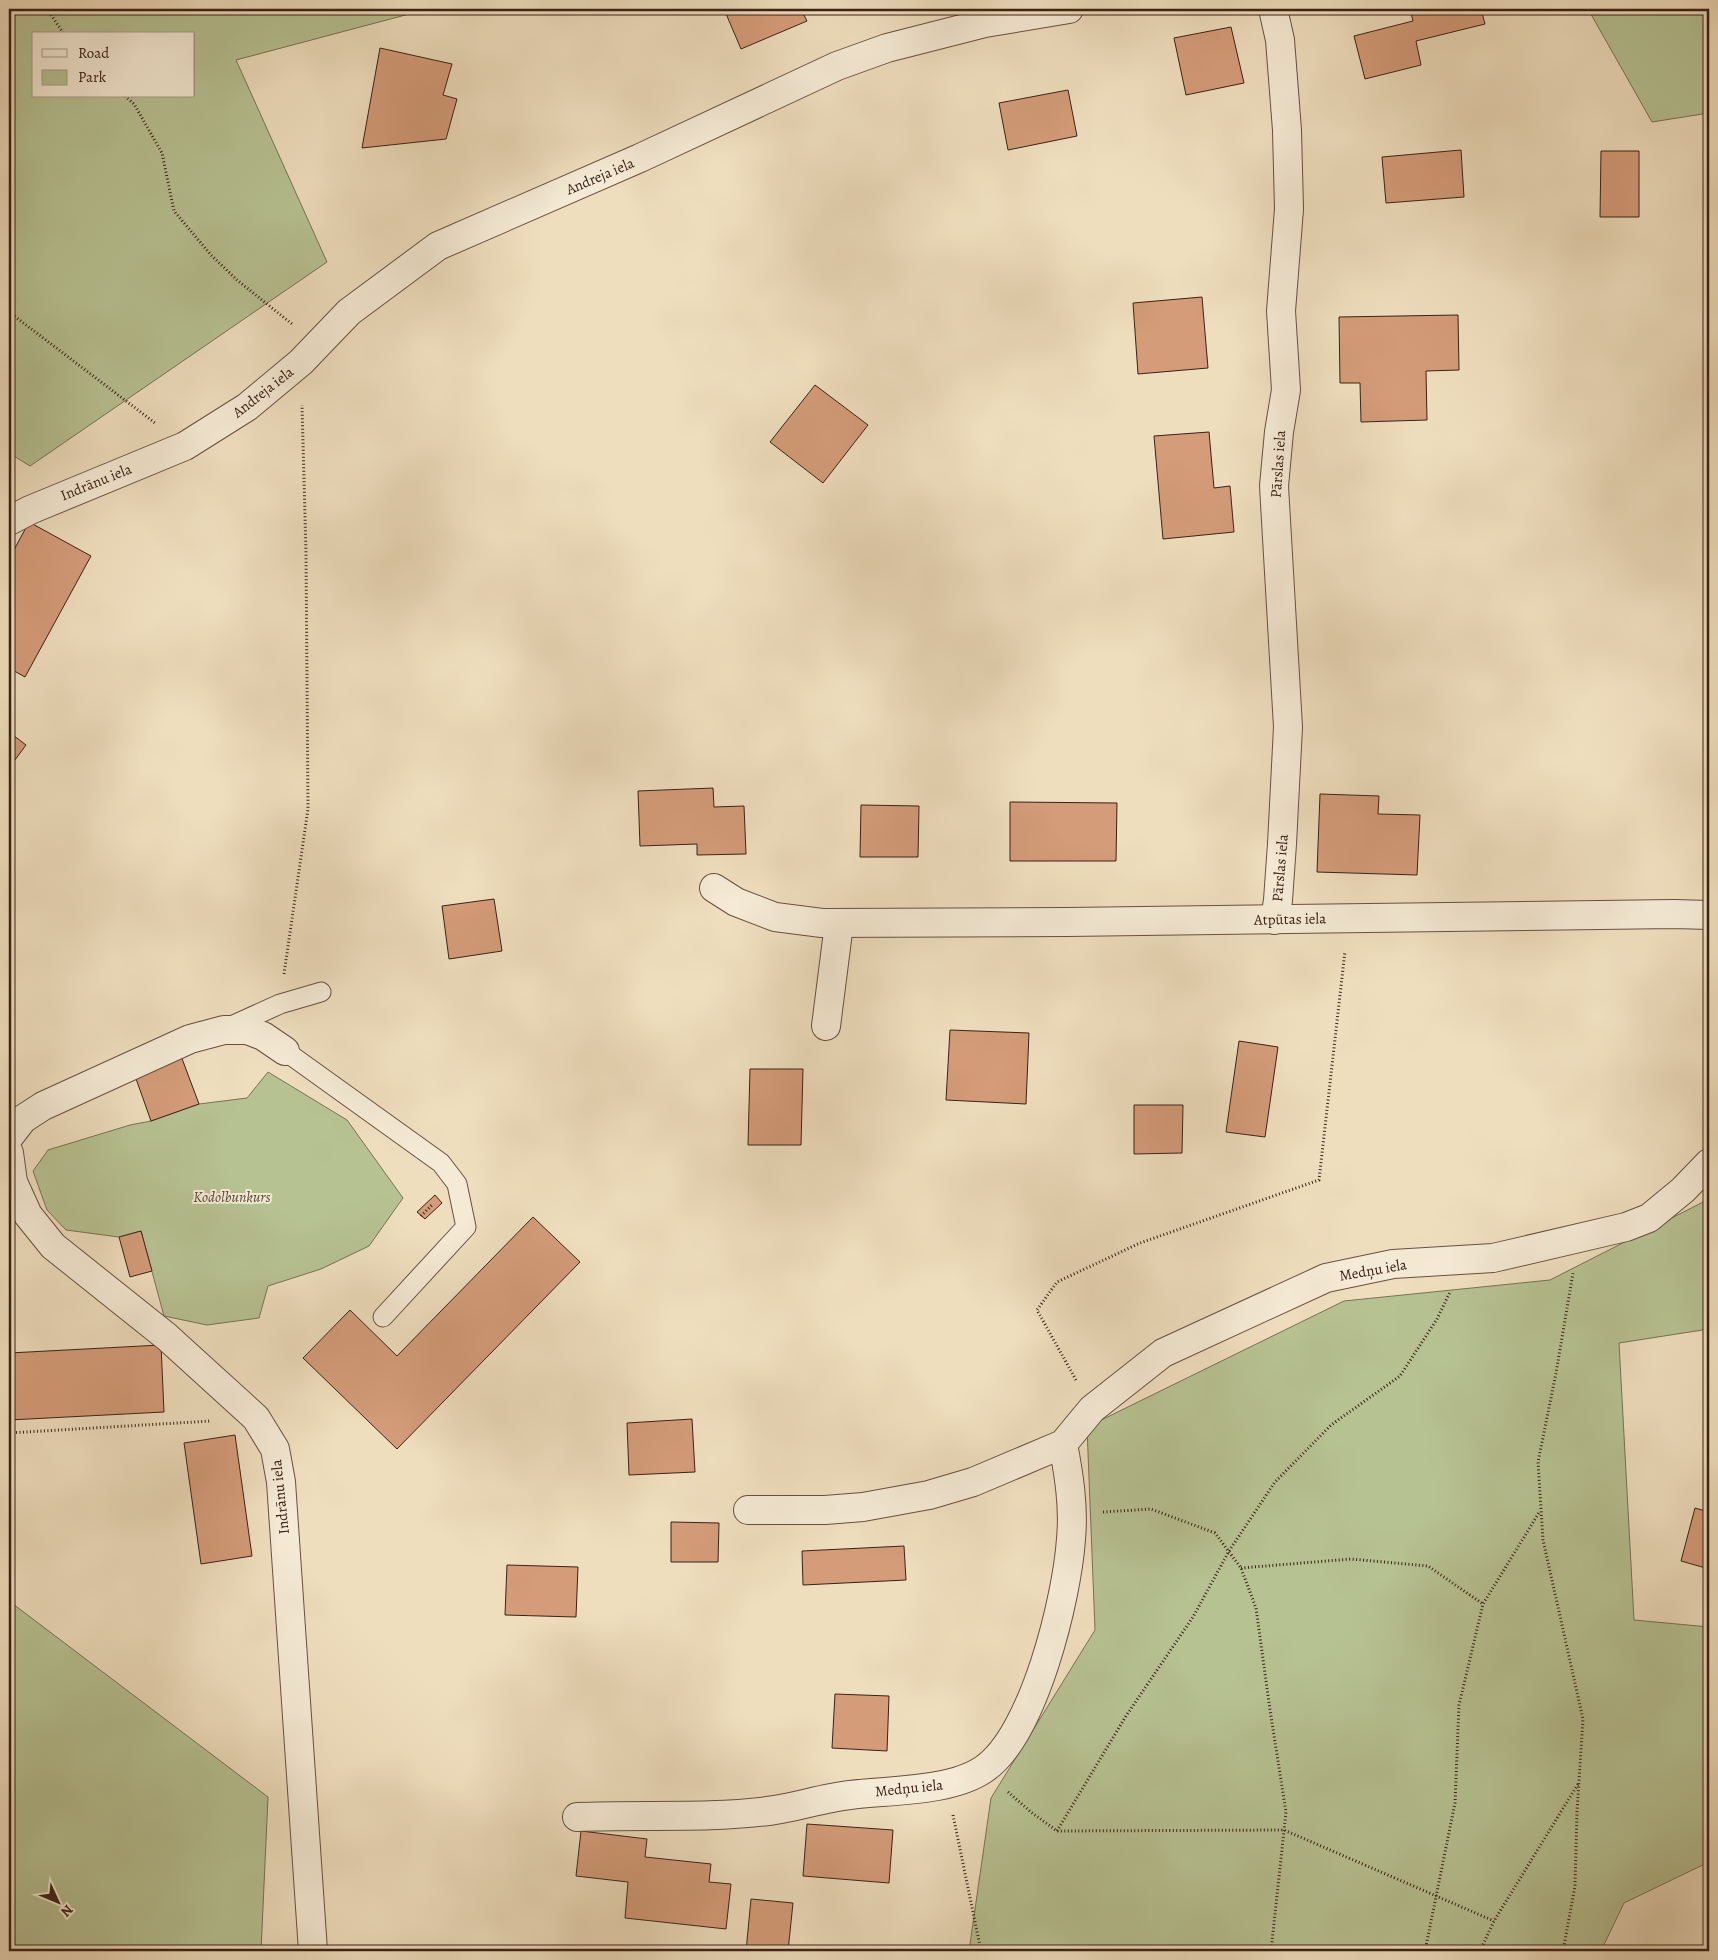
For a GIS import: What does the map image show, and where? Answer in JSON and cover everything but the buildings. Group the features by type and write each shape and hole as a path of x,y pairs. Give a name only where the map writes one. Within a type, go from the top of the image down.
{"street":[{"name":"Andreja iela","path":"185,446 247,407 301,362 349,312 438,246 640,158 837,66 887,48 985,23 1069,9"},
{"name":"Pārslas iela","path":"1273,9 1280,40 1287,130 1288,209 1281,311 1286,390 1279,432 1274,486 1288,727 1282,854 1275,920"},
{"name":"Indrānu iela","path":"9,521 30,510 185,446"},
{"name":"Atpūtas iela","path":"714,888 736,902 774,918 838,924 1674,914 1709,916"},
{"path":"826,1026 838,924"},
{"path":"9,1137 23,1119 43,1106 190,1038 224,1030 247,1030 263,1036 285,1051"},
{"name":"Indrānu iela","path":"9,1153 13,1182 28,1215 53,1246 167,1337 256,1418 275,1449 281,1482 312,1951"},
{"name":"Medņu iela","path":"748,1510 825,1510 863,1507 929,1495 973,1482 1063,1444 1092,1409 1163,1353 1326,1278 1393,1264 1493,1258 1626,1227 1648,1218 1683,1190 1709,1164"},
{"name":"Medņu iela","path":"577,1817 709,1815 768,1811 848,1795 947,1785 983,1770 1006,1748 1030,1704 1047,1655 1067,1568 1071,1538 1071,1487 1063,1444"}],"lane":[{"path":"224,1030 280,1004 321,992"},
{"path":"285,1051 441,1163 457,1184 466,1227 383,1317"}],"path":[{"path":"47,9 63,32"},
{"path":"127,98 134,104 162,153 174,211 211,255 237,280 292,324 301,362 306,554 308,809 280,1004"},
{"path":"9,312 185,446"},
{"path":"1092,1409 1037,1310 1058,1282 1140,1243 1228,1210 1319,1180 1349,918"},
{"path":"421,1216 438,1199"},
{"path":"1563,1951 1574,1886 1583,1719 1543,1540 1538,1462 1556,1373 1579,1238"},
{"path":"1057,1831 1126,1716 1193,1617 1229,1551 1276,1482 1331,1425 1400,1376 1437,1319 1465,1259"},
{"path":"9,1433 256,1418"},
{"path":"1071,1514 1151,1509 1215,1533 1241,1568 1256,1608 1286,1812 1271,1951"},
{"path":"1425,1951 1454,1803 1459,1705 1484,1604 1541,1510"},
{"path":"1241,1568 1351,1559 1428,1566 1484,1604"},
{"path":"983,1770 1030,1812 1057,1831 1284,1830 1494,1921"},
{"path":"1480,1951 1494,1921 1579,1782"},
{"path":"947,1785 981,1951"}],"green space":[{"path":"9,9 428,9 236,60 327,262 30,466 9,453"},
{"path":"1588,9 1709,9 1709,113 1652,122"},
{"name":"Kodolbunkurs","path":"268,1072 347,1120 403,1198 369,1246 321,1269 268,1286 259,1318 207,1325 164,1316 141,1231 119,1237 66,1230 47,1210 33,1171 48,1150 130,1125 151,1121 199,1104 247,1098"},
{"path":"1709,1199 1709,1329 1619,1343 1634,1620 1709,1627 1709,1862 1624,1903 1601,1951 969,1951 991,1798 1095,1630 1087,1427 1344,1301 1550,1280"},
{"path":"9,1601 268,1797 261,1951 9,1951"}]}
